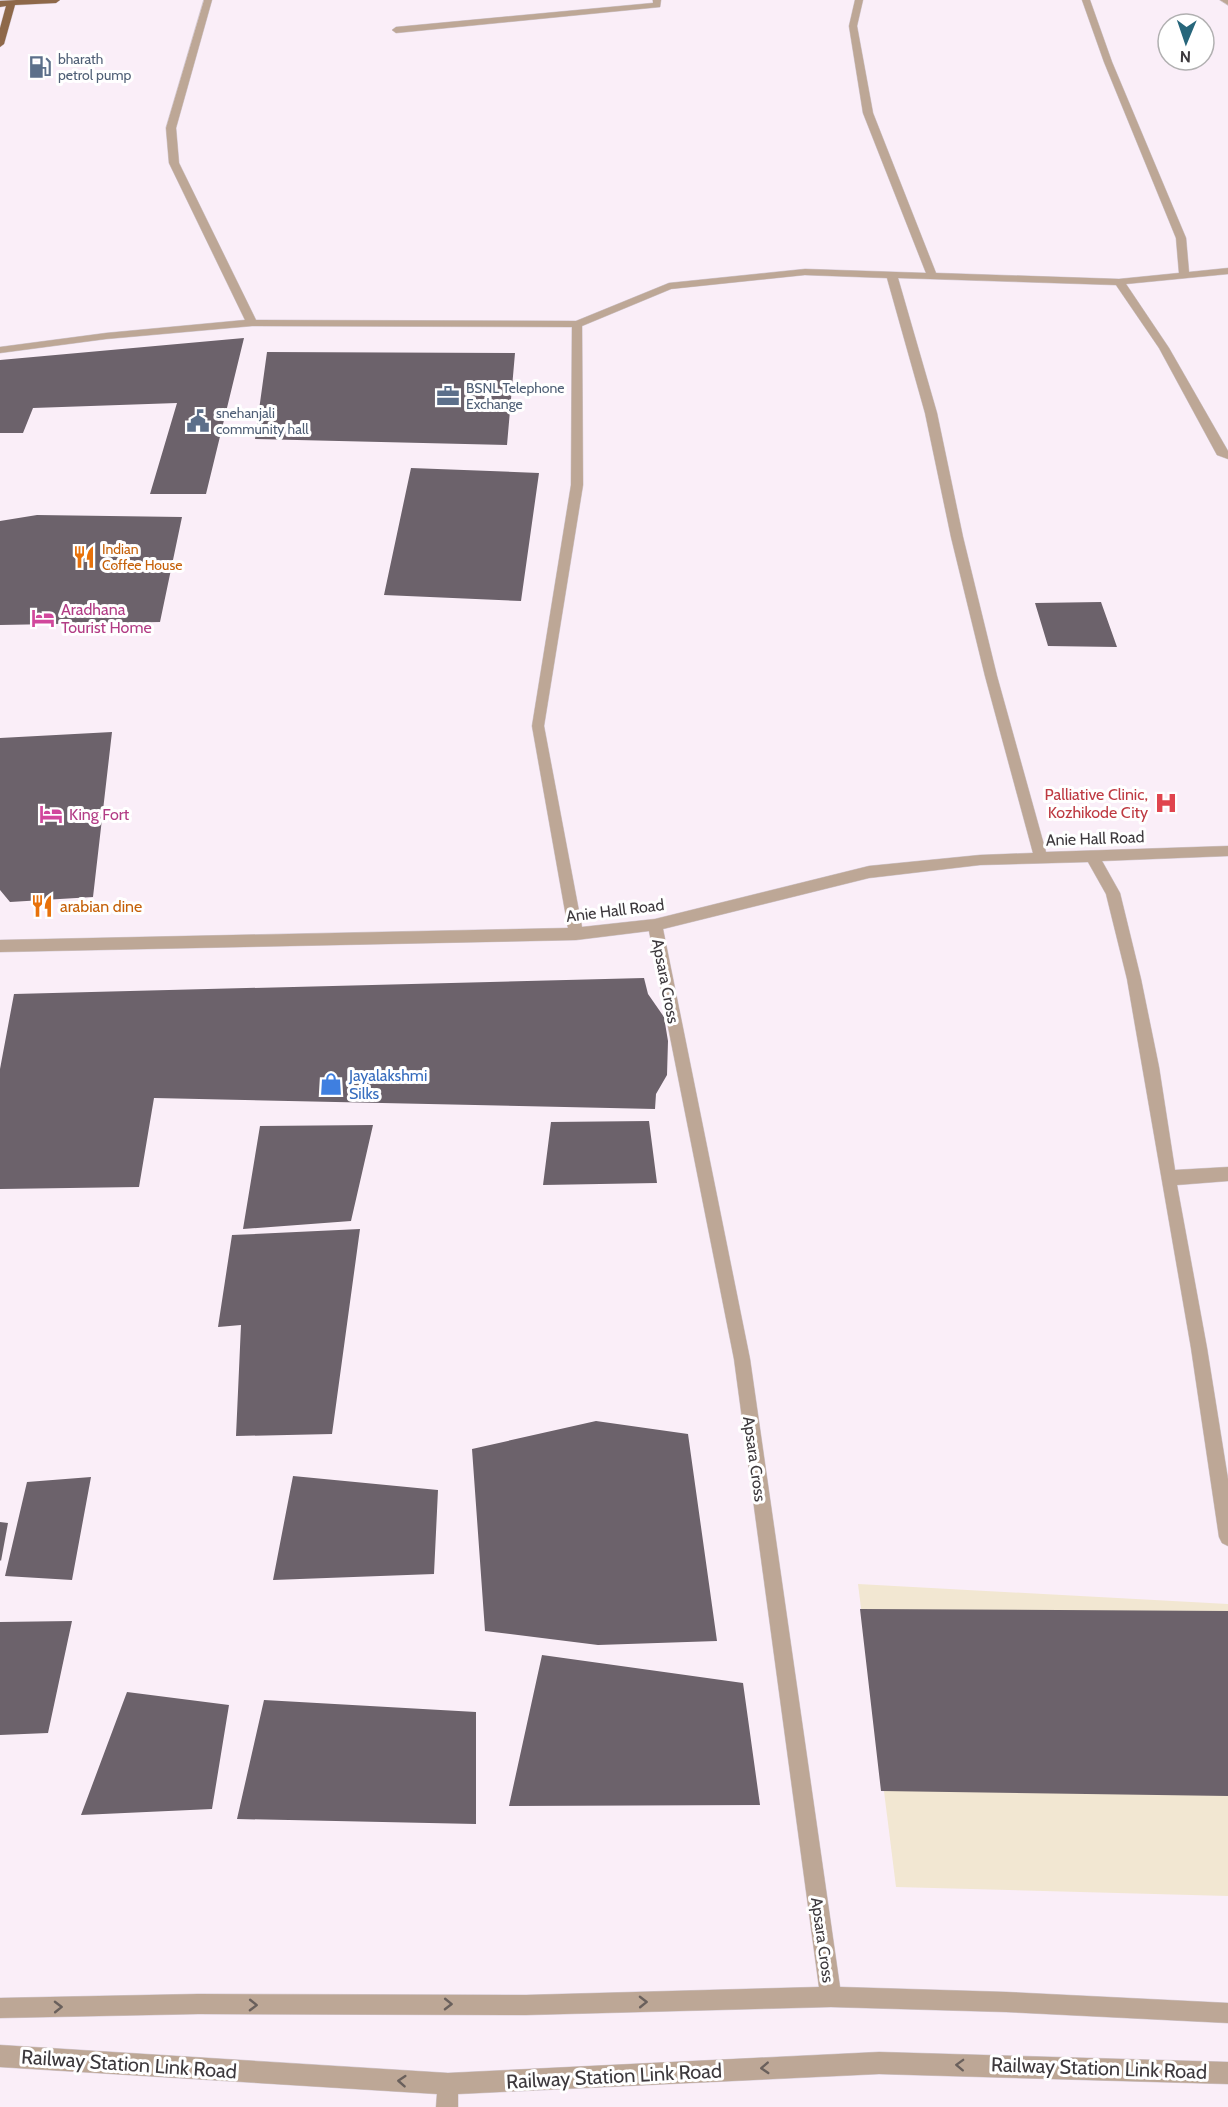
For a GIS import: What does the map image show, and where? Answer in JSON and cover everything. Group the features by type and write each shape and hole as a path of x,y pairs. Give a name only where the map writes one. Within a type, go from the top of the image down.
{"main road":[{"path":"0,4 56,0"},
{"path":"0,45 11,2"}],"street":[{"path":"208,0 171,128 174,163 252,323"},
{"path":"396,30 657,4 657,0"},
{"path":"859,0 854,26 868,113 932,276"},
{"path":"1086,0 1107,62 1181,238 1184,275"},
{"path":"1224,0 1228,2"},
{"path":"0,350 106,336 252,323 577,324 669,286 805,272 1119,282 1228,270"},
{"path":"892,276 931,413 982,642 1041,858"},
{"path":"1119,282 1164,348 1221,452 1228,455"},
{"path":"576,934 538,726 577,484 577,324"},
{"name":"Anie Hall Road","path":"0,946 576,934 655,925 868,872 980,860 1228,851"},
{"path":"1092,856 1113,893 1151,1067 1168,1178 1199,1348 1228,1538"},
{"name":"Apsara Cross","path":"655,925 742,1359 831,1997"},
{"path":"1168,1178 1228,1174"},
{"path":"0,2008 198,2004 526,2005 831,1997 1084,2005 1228,2013"},
{"name":"Railway Station Link Road","path":"0,2056 448,2084 879,2063 1228,2073"},
{"path":"447,2107 448,2084"}],"shaded area":[{"path":"858,1584 1228,1604 1228,1896 896,1887"}],"building":[{"name":"snehanjali community hall","path":"244,338 206,494 150,494 177,403 33,408 23,433 0,433 0,360"},
{"path":"267,352 515,353 507,445 255,439"},
{"path":"411,468 539,473 521,601 384,595"},
{"path":"37,515 182,517 160,622 0,625 0,521"},
{"path":"1101,602 1117,647 1048,646 1035,603"},
{"name":"King Fort","path":"112,732 93,897 10,902 0,890 0,738"},
{"name":"Jayalakshmi Silks","path":"644,978 648,994 664,1017 668,1041 667,1075 656,1094 655,1109 154,1098 139,1187 0,1189 0,1069 14,994"},
{"path":"649,1121 657,1183 543,1185 551,1122"},
{"path":"373,1125 351,1221 243,1229 260,1126"},
{"path":"360,1229 332,1434 236,1436 241,1325 218,1327 232,1235"},
{"path":"596,1421 688,1434 717,1641 598,1645 485,1631 472,1449"},
{"path":"293,1476 438,1490 434,1574 273,1580"},
{"path":"91,1477 72,1580 5,1576 27,1482"},
{"path":"0,1522 8,1523 1,1561 0,1560"},
{"path":"860,1609 1228,1611 1228,1796 881,1791"},
{"path":"72,1621 48,1733 0,1735 0,1622"},
{"path":"542,1655 743,1683 760,1805 509,1806"},
{"path":"127,1692 229,1705 212,1809 81,1815"},
{"path":"264,1700 476,1712 476,1824 237,1819"}],"place":[{"name":"bharath petrol pump","path":"40,67"},
{"name":"BSNL Telephone Exchange","path":"448,396"},
{"name":"snehanjali community hall","path":"198,421"},
{"name":"Indian Coffee House","path":"84,557"},
{"name":"Aradhana Tourist Home","path":"43,618"},
{"name":"Palliative Clinic, Kozhikode City","path":"1166,803"},
{"name":"King Fort","path":"51,814"},
{"name":"arabian dine","path":"42,906"},
{"name":"Jayalakshmi Silks","path":"331,1084"}]}
